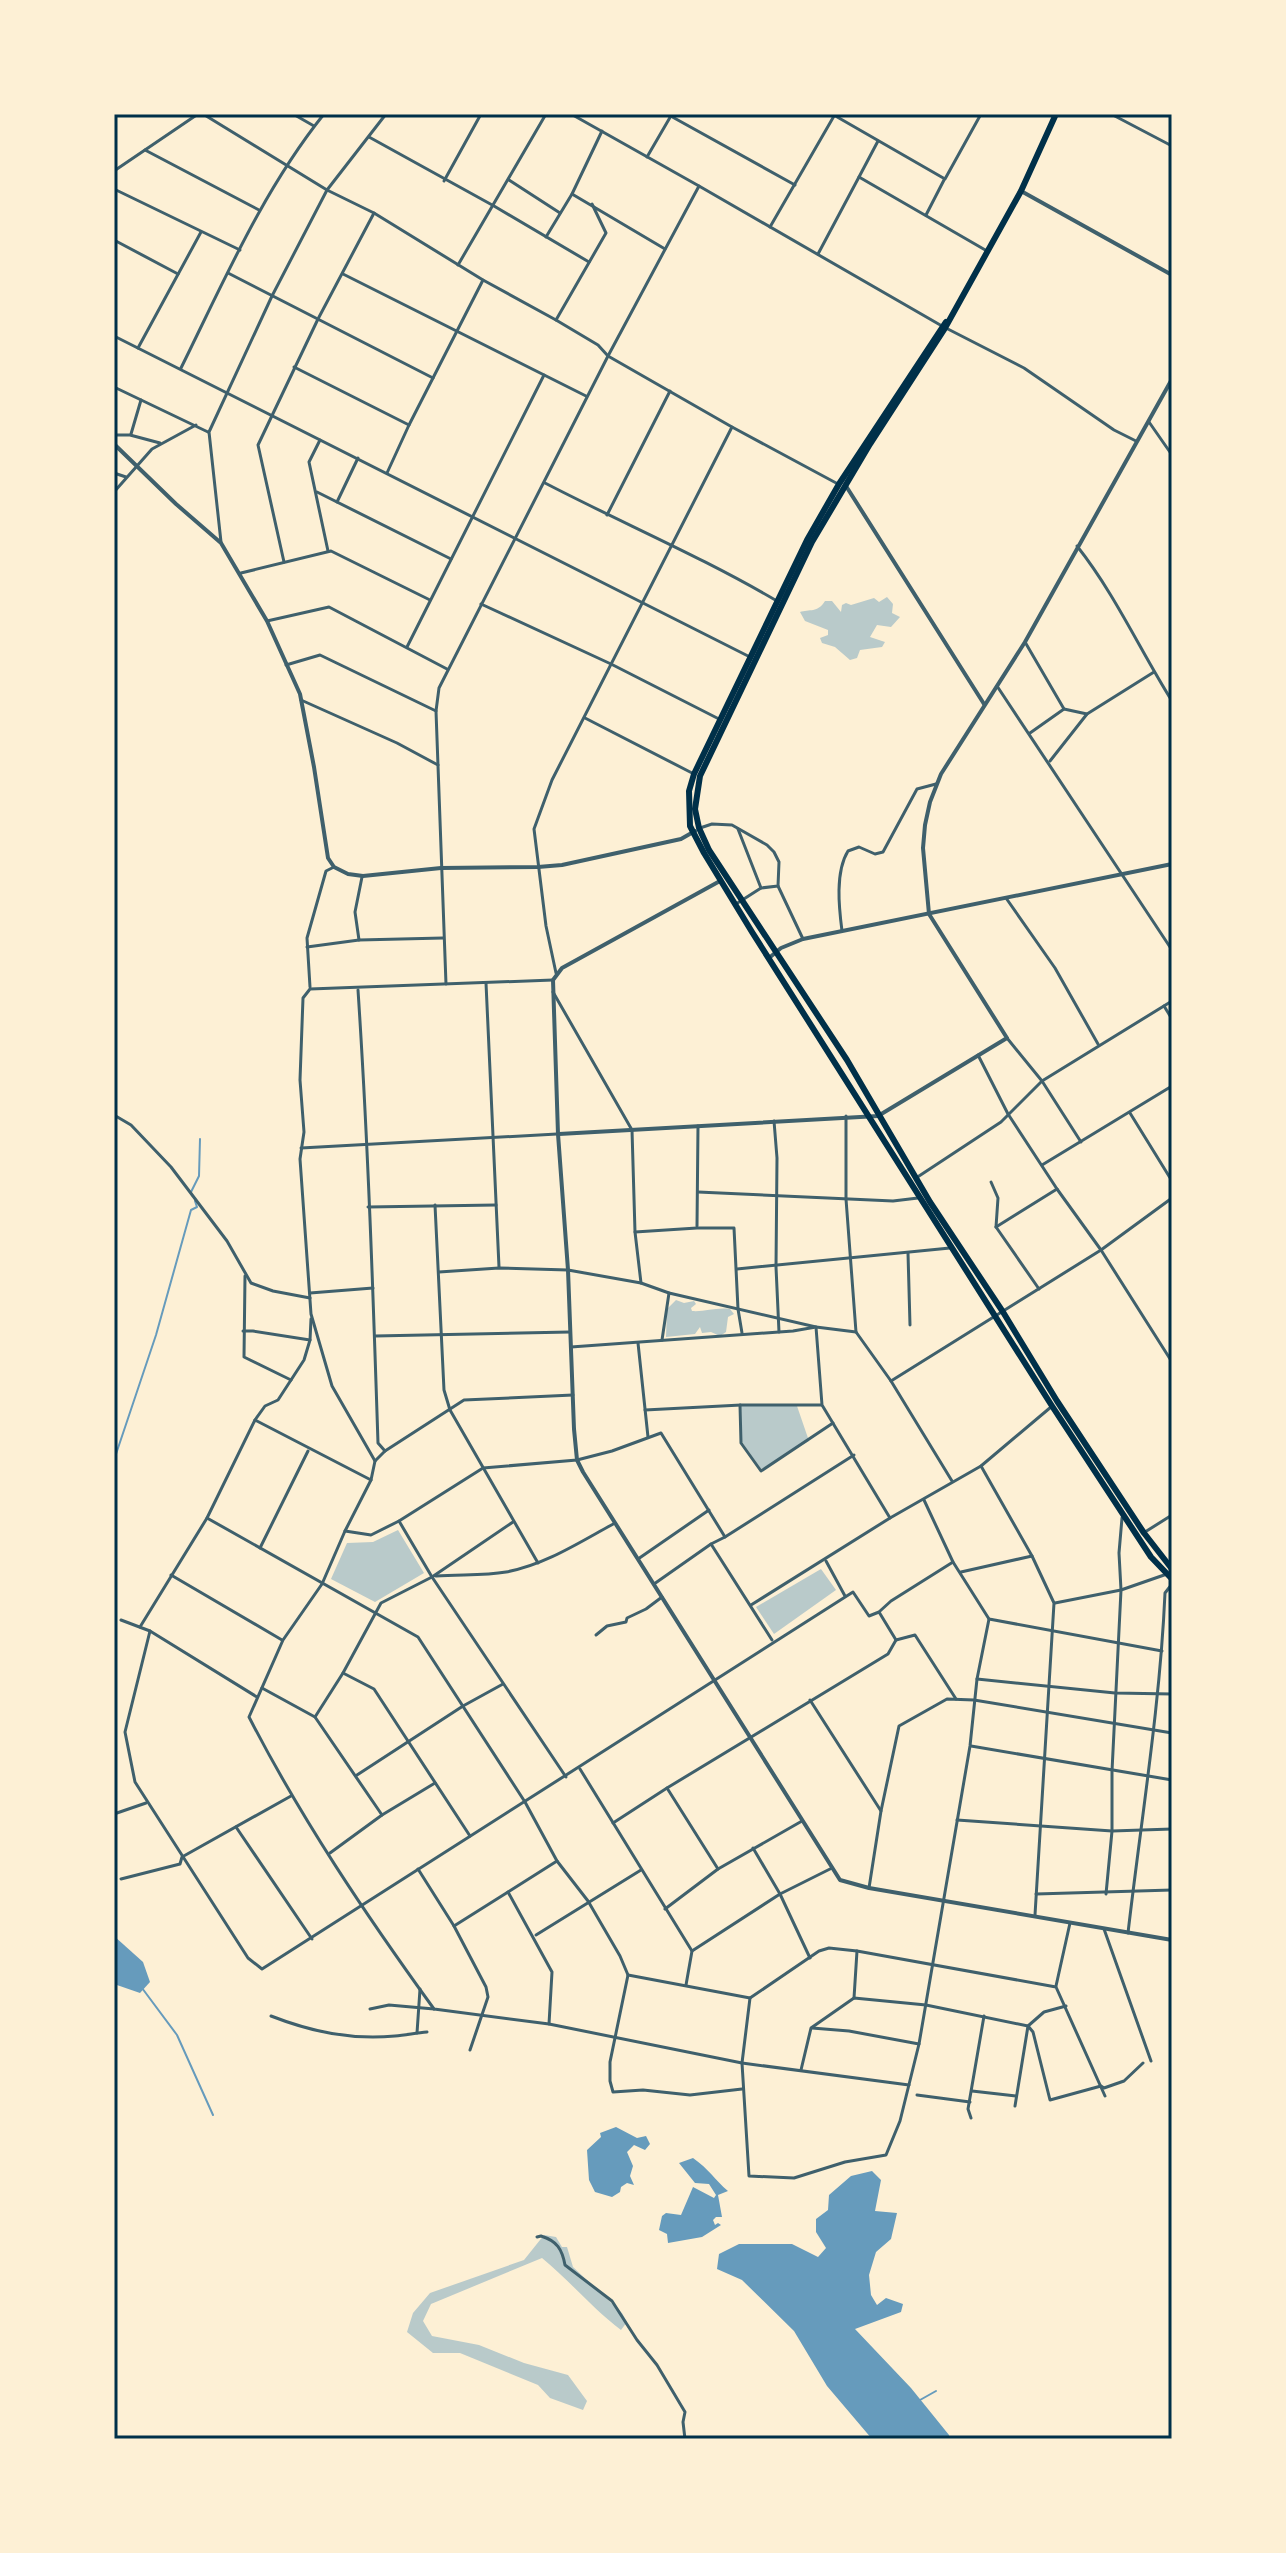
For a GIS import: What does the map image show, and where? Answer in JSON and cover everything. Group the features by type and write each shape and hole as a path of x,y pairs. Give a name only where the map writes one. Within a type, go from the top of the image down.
{"highway":[{"path":"1000,1314 921,1198 874,1116 847,1060 772,956 738,902 696,830 688,808 694,774 777,601 842,485 944,327 988,251 1021,191 1056,114"},
{"path":"696,830 695,809 700,776 790,586 842,485"},
{"path":"874,1116 916,1178 1123,1514 1151,1557 1171,1577"},
{"path":"1055,1403 1171,1577"}],"street":[{"path":"114,171 201,114 327,190 374,213 483,280 556,320 598,345 608,356 842,485 985,704"},
{"path":"293,114 314,127"},
{"path":"180,369 260,211 287,164 324,114"},
{"path":"221,543 209,432 272,296 327,190 386,114"},
{"path":"444,181 481,114"},
{"path":"458,265 546,114"},
{"path":"571,114 944,327 1024,368 1114,430 1138,442"},
{"path":"770,227 834,114 945,179"},
{"path":"926,215 981,114"},
{"path":"1111,114 1172,146"},
{"path":"647,157 670,115 795,185"},
{"path":"546,238 572,194 602,131"},
{"path":"369,137 589,262"},
{"path":"818,254 878,141"},
{"path":"145,150 260,211"},
{"path":"859,177 988,251"},
{"path":"509,180 560,213"},
{"path":"446,984 436,698 447,669 699,186"},
{"path":"114,189 240,250"},
{"path":"1021,191 1172,275"},
{"path":"572,194 665,249"},
{"path":"556,320 606,233 592,204"},
{"path":"284,562 258,445 318,319 374,213"},
{"path":"138,348 201,231"},
{"path":"114,240 178,275"},
{"path":"228,273 433,378"},
{"path":"343,274 587,397"},
{"path":"387,473 483,280"},
{"path":"114,336 750,657"},
{"path":"294,367 409,425"},
{"path":"407,647 544,375"},
{"path":"1081,1142 1042,1081 1007,1038 929,914 923,848 925,825 936,784 1025,642 1172,379"},
{"path":"114,387 209,432"},
{"path":"607,515 670,391"},
{"path":"130,435 141,400"},
{"path":"1149,422 1172,455"},
{"path":"114,492 152,449 196,425"},
{"path":"732,427 552,780 534,829 556,973 552,989 558,1134 577,1460 750,1740 842,1881 1172,1940"},
{"path":"114,435 130,435 160,443"},
{"path":"320,440 309,462 328,551"},
{"path":"114,444 221,543 267,621 301,700 328,858 334,867 348,874 363,876 441,868 562,865 681,839 712,824 732,825 774,852 779,862 778,886 803,939"},
{"path":"337,503 358,458"},
{"path":"114,473 126,477"},
{"path":"544,483 671,543 777,601"},
{"path":"317,492 451,559"},
{"path":"1077,546 1125,617 1172,701"},
{"path":"241,573 328,551 430,600"},
{"path":"481,604 611,664 719,719"},
{"path":"267,621 329,607 447,669"},
{"path":"1025,642 1064,709"},
{"path":"286,665 320,655 436,711"},
{"path":"1049,762 1087,714 1154,672"},
{"path":"997,686 1172,950"},
{"path":"301,700 438,765"},
{"path":"1030,733 1064,709 1087,714"},
{"path":"585,718 694,774"},
{"path":"842,931 839,903 843,858 848,851 859,847 875,854 883,852 917,789 936,784"},
{"path":"738,827 761,888"},
{"path":"772,956 803,939 1172,864"},
{"path":"140,1627 207,1518 255,1420 265,1406 278,1400 304,1360 310,1340 301,1148 304,1132 300,1080 302,1012 303,998 310,989 307,947 326,871 334,867"},
{"path":"359,940 355,912 363,876"},
{"path":"556,973 724,879"},
{"path":"738,902 761,888 778,886"},
{"path":"1006,898 1055,968 1099,1046"},
{"path":"307,947 359,940 444,938"},
{"path":"310,989 553,980"},
{"path":"486,983 499,1268"},
{"path":"358,988 368,1145 378,1443 385,1451"},
{"path":"552,989 632,1130 635,1232 641,1283"},
{"path":"916,1178 978,1138 1042,1081 1172,1001"},
{"path":"1164,1006 1172,1019"},
{"path":"301,1148 874,1116 1007,1038"},
{"path":"978,1055 1008,1114 1101,1250 1172,1362"},
{"path":"1042,1165 1172,1086"},
{"path":"1130,1113 1172,1181"},
{"path":"114,1115 131,1125 171,1167 227,1241 251,1283 273,1291 310,1296 373,1288"},
{"path":"846,1116 846,1199 856,1332 891,1381 952,1481"},
{"path":"774,1121 779,1332"},
{"path":"697,1228 698,1126"},
{"path":"991,1182 998,1198 996,1227 1039,1289"},
{"path":"996,1227 1057,1189"},
{"path":"698,1192 893,1201 921,1198"},
{"path":"891,1381 1101,1250 1172,1198"},
{"path":"435,1205 444,1390 450,1410 538,1563"},
{"path":"368,1207 498,1205"},
{"path":"635,1232 734,1228 738,1309 743,1335"},
{"path":"737,1269 953,1247"},
{"path":"908,1253 910,1325"},
{"path":"439,1272 499,1268 568,1270 641,1283 669,1293 779,1320 856,1332"},
{"path":"245,1276 244,1357 291,1380"},
{"path":"662,1340 669,1293"},
{"path":"311,1316 332,1386 375,1461"},
{"path":"571,1347 816,1327"},
{"path":"816,1327 822,1405 890,1518"},
{"path":"243,1331 310,1340"},
{"path":"375,1336 570,1332"},
{"path":"638,1343 648,1437"},
{"path":"434,2009 361,1907 330,1853 291,1796 249,1717 283,1640 322,1584 371,1480 375,1461 385,1451 464,1400 573,1395"},
{"path":"751,1605 890,1518 981,1466 1055,1403"},
{"path":"740,1405 741,1443 761,1471 833,1423"},
{"path":"645,1410 822,1405"},
{"path":"255,1420 371,1480"},
{"path":"345,1531 371,1535 483,1468 577,1460 661,1433 725,1537"},
{"path":"260,1548 308,1450"},
{"path":"654,1584 711,1544 854,1455"},
{"path":"981,1466 1032,1556 1054,1603 1035,1915"},
{"path":"750,1998 742,2063 749,2176 794,2178 845,2162 886,2155 900,2121 919,2044 989,1619 953,1562 924,1500"},
{"path":"638,1559 709,1510"},
{"path":"1106,1894 1112,1831 1121,1590 1119,1553 1123,1514"},
{"path":"1144,1533 1172,1515"},
{"path":"207,1518 418,1637 525,1802 557,1861 588,1901 628,1975 610,2062 613,2092 643,2090 690,2095 742,2089"},
{"path":"399,1521 432,1577 566,1777"},
{"path":"315,1717 381,1603 432,1577 513,1522"},
{"path":"432,1577 505,1572 538,1563 615,1523"},
{"path":"711,1544 773,1641"},
{"path":"960,1573 1032,1556"},
{"path":"826,1560 845,1596"},
{"path":"150,1631 125,1732 135,1782 248,1958 262,1969 580,1769 845,1596 853,1592 869,1616 953,1562"},
{"path":"171,1575 283,1640"},
{"path":"1054,1603 1171,1577"},
{"path":"1128,1933 1158,1694 1165,1593 1171,1577"},
{"path":"596,1635 607,1626 626,1622 627,1618 662,1597"},
{"path":"879,1612 896,1640"},
{"path":"989,1619 1162,1651"},
{"path":"121,1620 150,1631 257,1697"},
{"path":"613,1823 888,1654 896,1640 915,1635 956,1699"},
{"path":"343,1673 374,1689 470,1836"},
{"path":"977,1679 1115,1693 1172,1694"},
{"path":"356,1776 408,1740 503,1684"},
{"path":"262,1688 315,1717 382,1815"},
{"path":"869,1888 899,1726 947,1699 974,1700 1172,1733"},
{"path":"810,1700 881,1811"},
{"path":"970,1746 1172,1780"},
{"path":"580,1769 692,1951 686,1986"},
{"path":"330,1853 382,1815 435,1783"},
{"path":"667,1788 718,1869"},
{"path":"121,1879 160,1868 172,1868 180,1864 182,1857 291,1796"},
{"path":"114,1814 146,1803"},
{"path":"957,1820 1112,1831 1172,1829"},
{"path":"665,1909 718,1869 802,1821"},
{"path":"236,1827 312,1939"},
{"path":"753,1848 780,1894 810,1958"},
{"path":"454,1926 557,1861"},
{"path":"692,1951 780,1894 832,1868"},
{"path":"418,1869 454,1926 486,1987 488,1997 470,2050"},
{"path":"534,1936 641,1870"},
{"path":"1035,1894 1172,1890"},
{"path":"508,1892 552,1972 549,2024"},
{"path":"1070,1923 1056,1987 1105,2096"},
{"path":"1104,1929 1151,2061"},
{"path":"628,1975 750,1998 829,1948 932,1963 1056,1987"},
{"path":"854,1998 857,1951"},
{"path":"417,2033 420,1989"},
{"path":"801,2070 811,2028 854,1998 926,2005 1028,2026 1033,2032 1050,2100 1101,2086 1114,2087 1143,2063"},
{"path":"370,2009 389,2005 549,2024 742,2063 909,2085"},
{"path":"1015,2106 1028,2026 1044,2012 1066,2006"},
{"path":"271,2016 308,2030 342,2036 386,2037 427,2032"},
{"path":"971,2118 971,2091 984,2016"},
{"path":"811,2028 849,2031 919,2044"},
{"path":"971,2091 1016,2096"},
{"path":"917,2095 970,2102"},
{"path":"537,2237 550,2238 556,2243 562,2250 565,2265 612,2301 657,2365 685,2412 685,2439"}],"shaded area":[{"path":"887,597 893,604 892,613 900,617 891,627 877,625 870,637 885,642 882,647 860,650 857,658 850,660 835,647 822,643 820,638 828,635 828,630 805,621 800,612 832,601 841,612 842,605 846,603 851,605 874,598 879,602"},
{"path":"676,1300 684,1303 694,1301 696,1304 692,1311 730,1309 734,1314 728,1317 726,1332 720,1336 711,1332 702,1333 700,1327 695,1334 666,1337 667,1309"},
{"path":"741,1405 797,1406 809,1441 761,1469 742,1442"},
{"path":"398,1530 424,1573 375,1602 331,1579 347,1543 373,1542"},
{"path":"821,1569 836,1590 774,1634 756,1607"},
{"path":"544,2235 556,2237 562,2247 567,2247 573,2267 622,2313 627,2322 621,2330 542,2258 431,2304 423,2321 432,2336 479,2345 524,2363 568,2375 587,2401 583,2410 550,2398 538,2385 460,2353 433,2353 407,2332 413,2313 430,2293 524,2260"}],"water":[{"path":"114,1936 143,1962 150,1982 140,1993 114,1984"},
{"path":"616,2127 637,2138 646,2136 650,2144 645,2150 634,2145 627,2152 633,2166 630,2176 634,2185 627,2183 612,2197 595,2192 589,2180 587,2150 601,2137 600,2133"},
{"path":"693,2158 728,2191 718,2195 722,2217 713,2220 715,2225 721,2225 702,2237 668,2243 667,2234 659,2230 662,2216 666,2213 681,2215 693,2187 714,2198 716,2195 709,2184 695,2183 679,2163"},
{"path":"872,2171 881,2180 875,2211 897,2213 891,2239 876,2252 869,2275 871,2295 877,2305 886,2298 903,2304 901,2312 855,2329 911,2388 950,2439 872,2439 827,2386 794,2331 742,2280 717,2269 719,2254 739,2244 792,2244 818,2257 826,2248 816,2232 816,2219 828,2210 829,2195 851,2176"}],"waterway":[{"path":"191,1192 199,1176 200,1139"},
{"path":"114,1460 156,1335 191,1210 197,1207 195,1201"},
{"path":"142,1988 177,2035 213,2115"},
{"path":"920,2400 936,2391"}]}
